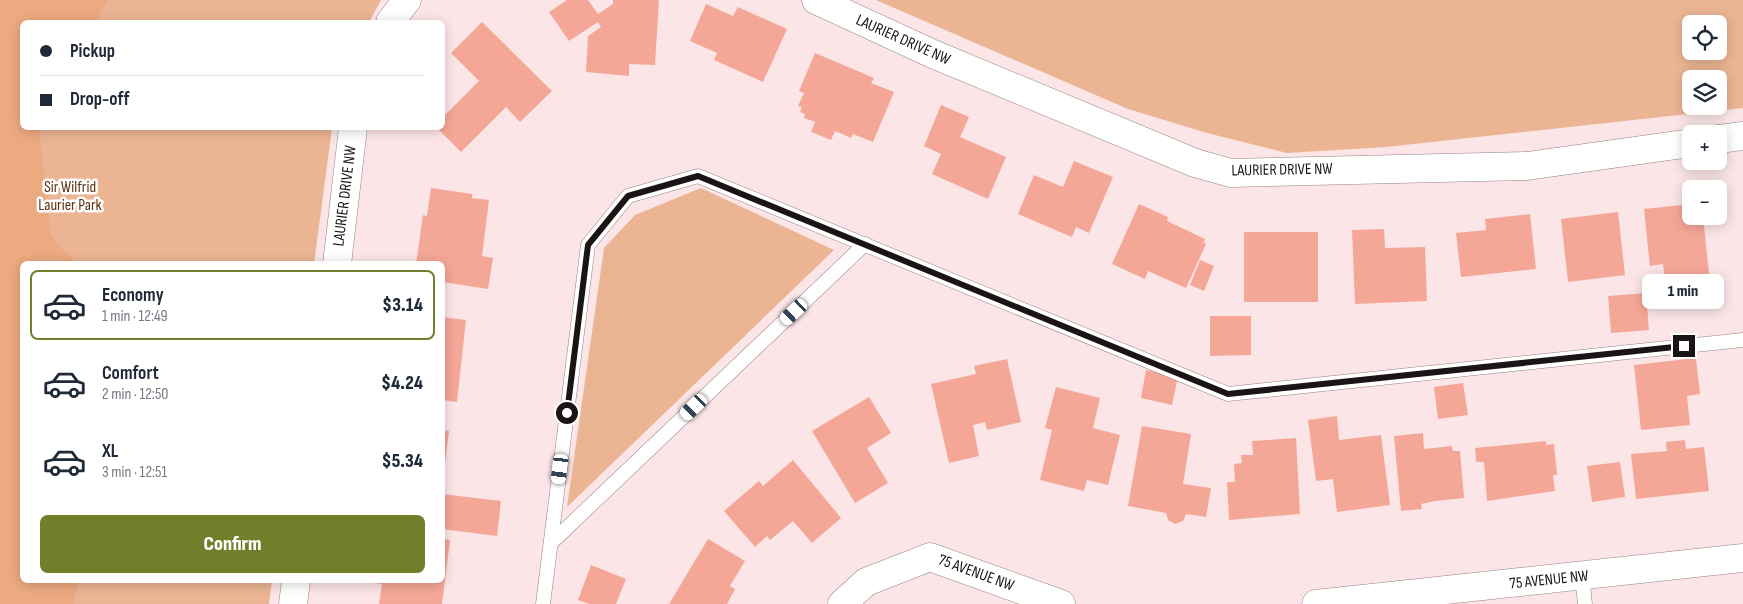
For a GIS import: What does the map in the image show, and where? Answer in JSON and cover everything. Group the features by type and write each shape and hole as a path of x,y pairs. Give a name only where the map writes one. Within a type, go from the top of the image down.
{"street":[{"path":"392,20 407,0"},
{"name":"LAURIER DRIVE NW","path":"816,0 933,54 1195,163 1230,173 1527,166 1682,144"},
{"name":"LAURIER DRIVE NW","path":"337,261 353,130"},
{"path":"1727,138 1743,136"},
{"name":"75 AVENUE NW","path":"842,604 866,582 930,557 1063,604"},
{"name":"75 AVENUE NW","path":"1316,604 1356,602 1743,558"},
{"path":"293,604 296,583"}],"lane":[{"path":"543,604 588,245 628,196 698,176 1228,394 1743,340"},
{"path":"551,543 865,244"},
{"path":"1582,577 1584,604"}],"green space":[{"name":"Sir Wilfrid Laurier Park","path":"0,0 381,0 370,20 20,20 20,130 332,130 314,261 20,261 20,583 272,583 269,604 0,604"},
{"path":"876,0 1743,0 1743,108 1727,110 1727,70 1682,70 1682,115 1386,147 1287,153 1207,133 1128,109"},
{"path":"701,188 834,250 567,507 604,248 635,215"}],"shaded area":[{"path":"0,0 108,0 96,20 20,20 20,130 39,130 51,236 74,261 20,261 20,583 78,583 73,604 0,604"}],"building":[{"path":"567,0 588,0 598,14 613,4 613,0 659,0 655,65 629,64 629,76 586,72 588,36 601,27 598,22 569,41 549,12"},
{"path":"706,4 733,16 738,7 787,29 763,82 714,60 717,53 690,41"},
{"path":"482,22 552,91 520,122 506,107 461,152 439,130 445,130 445,115 479,81 451,53"},
{"path":"815,53 874,78 871,83 894,92 873,142 853,134 851,138 835,131 831,140 811,132 815,122 804,118 805,114 800,112 802,107 798,106 804,93 799,91"},
{"path":"941,105 969,117 960,137 1006,157 988,199 932,174 941,154 924,146"},
{"path":"1074,161 1113,177 1089,233 1076,227 1072,237 1018,214 1034,175 1063,187"},
{"path":"431,188 472,194 472,198 489,200 482,256 493,258 488,289 445,282 445,261 416,261 423,215 427,216"},
{"path":"1139,204 1168,217 1167,221 1205,239 1204,243 1206,244 1186,288 1148,271 1145,279 1112,264"},
{"path":"1682,205 1682,225 1704,225 1711,292 1667,298 1663,264 1650,266 1644,209"},
{"path":"1618,212 1625,275 1568,282 1561,219"},
{"path":"1530,214 1536,269 1461,277 1456,233 1486,230 1485,219"},
{"path":"1384,229 1385,248 1425,247 1427,301 1355,304 1352,230"},
{"path":"1244,232 1318,232 1318,302 1244,302"},
{"path":"1200,260 1214,266 1204,291 1190,285"},
{"path":"1646,293 1649,330 1611,333 1608,296"},
{"path":"1210,316 1251,316 1251,355 1210,356"},
{"path":"445,317 466,320 457,402 445,400"},
{"path":"1696,358 1700,394 1687,396 1690,425 1641,430 1634,365"},
{"path":"1007,359 1021,422 987,430 985,422 973,425 979,456 949,463 931,384 976,374 974,366"},
{"path":"1146,370 1178,376 1172,405 1141,398"},
{"path":"1463,383 1468,415 1438,419 1434,387"},
{"path":"1056,387 1100,398 1093,428 1120,435 1108,485 1087,480 1084,491 1040,480 1052,430 1045,428"},
{"path":"869,397 891,433 867,448 888,483 855,503 812,431"},
{"path":"1337,416 1339,440 1381,435 1390,505 1337,512 1333,479 1316,481 1308,420"},
{"path":"1142,426 1191,434 1183,484 1211,488 1206,517 1186,514 1183,521 1175,524 1168,520 1166,513 1128,506"},
{"path":"445,430 449,431 445,463"},
{"path":"1423,433 1424,449 1452,446 1453,451 1460,451 1464,498 1435,501 1421,504 1422,509 1401,511 1394,436"},
{"path":"1296,438 1300,514 1229,520 1227,482 1235,482 1234,464 1242,463 1241,455 1253,455 1252,441"},
{"path":"1685,440 1686,449 1704,447 1709,491 1636,499 1631,454 1667,451 1666,442"},
{"path":"1546,441 1546,445 1554,444 1557,475 1553,475 1555,491 1487,501 1484,462 1476,462 1475,448"},
{"path":"793,460 841,518 812,543 793,521 770,540 767,536 755,547 724,511 759,481 763,486"},
{"path":"1620,462 1625,497 1592,502 1587,466"},
{"path":"445,494 501,501 497,536 445,529"},
{"path":"445,539 450,540 445,580"},
{"path":"708,539 745,561 730,586 735,589 727,604 669,604"},
{"path":"591,565 626,579 616,604 589,604 578,600"},
{"path":"374,583 445,583 442,604 379,604 382,584"}],"route":[{"path":"567,413 588,245 628,196 698,176 1228,394 1684,346"}]}
